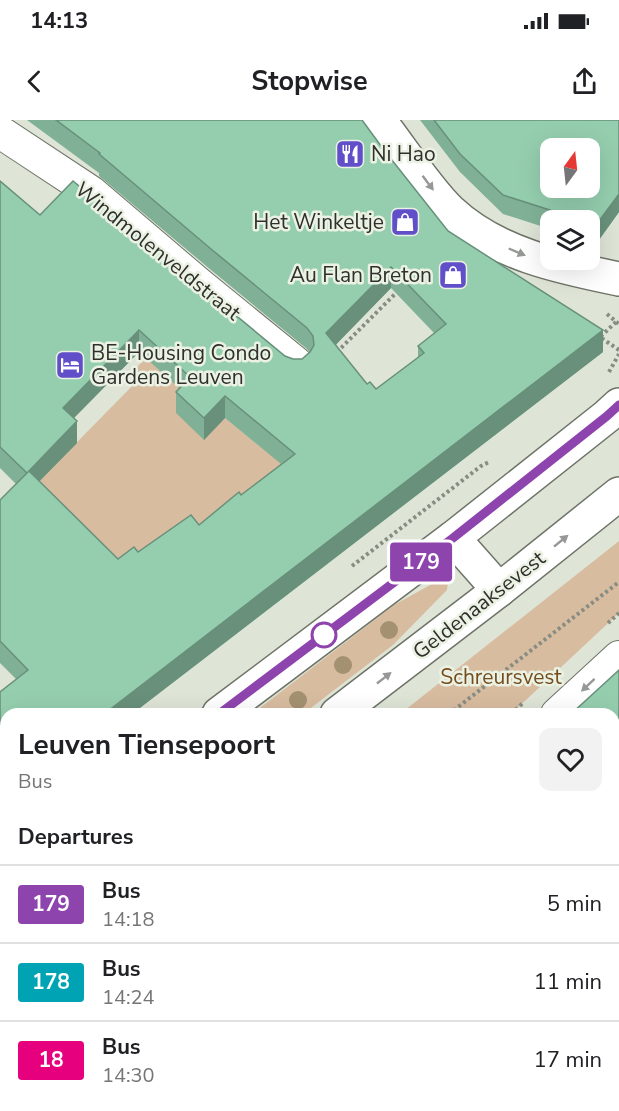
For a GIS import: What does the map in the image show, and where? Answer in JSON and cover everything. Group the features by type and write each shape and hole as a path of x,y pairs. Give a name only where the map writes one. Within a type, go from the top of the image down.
{"main road":[{"path":"380,120 449,209 480,235 532,258 610,272"},
{"path":"227,708 453,538 619,405"},
{"name":"Geldenaaksevest","path":"345,708 499,590 619,494"},
{"path":"453,538 499,590"}],"street":[{"name":"Windmolenveldstraat","path":"0,132 91,192 296,363"},
{"path":"564,708 619,657"}],"path":[{"path":"296,363 307,353 322,366 399,290"},
{"path":"616,322 600,337 619,350"},
{"path":"457,708 619,582"}],"green space":[{"path":"146,358 171,381 178,373 204,439 225,418 257,444 300,472 118,580 31,489 139,379 132,372"},
{"name":"Schreursvest","path":"619,541 619,613 517,708 408,708"},
{"path":"441,579 448,582 447,590 393,645 311,708 260,708 394,605"}],"building":[{"path":"56,120 362,120 448,231 603,330 112,708 0,708 0,692 28,670 0,641 0,500 27,473 0,447 0,181 40,215 73,181 285,356 302,359 314,345 313,336 307,328 100,153","holes":["391,267 446,324 418,346 424,353 376,389 370,382 367,384 326,333","139,330 190,377 176,392 204,418 225,396 295,454 241,495 239,492 199,525 191,515 138,552 134,547 118,559 29,471 27,473 77,421 63,408"]},
{"path":"434,120 619,120 619,194 600,220 600,210 550,210 503,195 460,154"},
{"path":"619,670 619,708 578,708"}],"bus line":[{"name":"179","path":"227,708 453,538 619,405"}],"place":[{"name":"Ni Hao","path":"350,154"},
{"name":"Het Winkeltje","path":"405,222"},
{"name":"Au Flan Breton","path":"453,275"},
{"name":"BE-Housing Condo Gardens Leuven","path":"70,365"}]}
